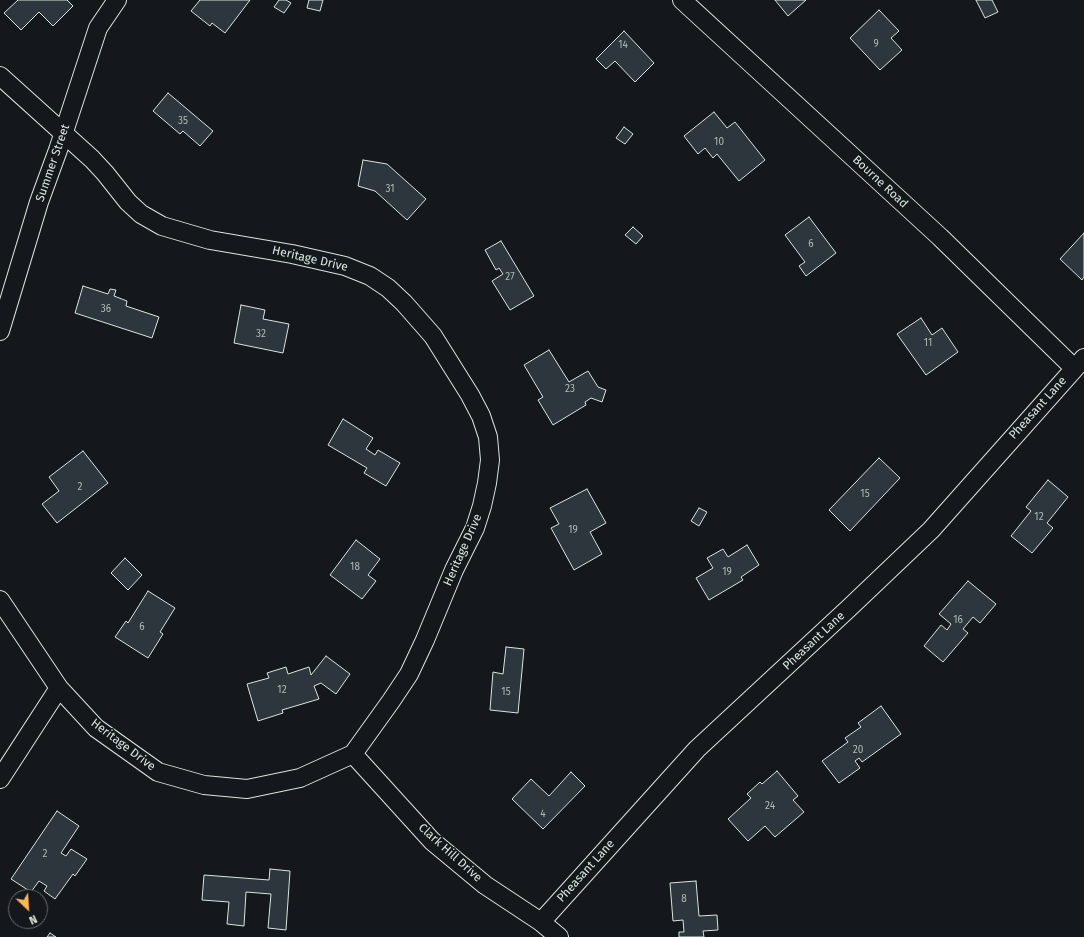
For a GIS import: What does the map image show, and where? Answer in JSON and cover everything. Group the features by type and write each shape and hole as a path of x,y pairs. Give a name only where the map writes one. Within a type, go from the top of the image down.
{"street":[{"name":"Summer Street","path":"0,331 39,202 98,28 117,0"},
{"name":"Bourne Road","path":"682,0 1079,363"},
{"name":"Heritage Drive","path":"0,76 64,132 106,173 128,202 141,214 162,226 210,240 305,257 345,266 370,276 388,288 404,303 433,336 470,395 481,416 488,437 490,460 488,483 475,528 454,570 409,674 353,754 300,778 247,789 204,785 158,772 96,728 59,688 0,600"},
{"name":"Pheasant Lane","path":"541,922 696,749 848,609 931,530 1079,363"},
{"path":"0,779 59,688"},
{"name":"Clark Hill Drive","path":"353,754 432,841 485,885 541,922 559,937"}],"building":[{"path":"18,0 67,0 73,6 53,26 39,12 21,30 4,13"},
{"path":"200,0 250,0 225,33 212,23 210,26 191,11"},
{"path":"279,0 286,0 291,3 284,13 274,7"},
{"path":"309,0 323,0 320,11 307,8"},
{"path":"775,0 806,0 788,16"},
{"path":"976,0 992,0 998,12 985,18"},
{"path":"879,10 899,31 891,38 902,50 880,70 850,38"},
{"path":"624,31 654,63 635,82 615,61 606,69 596,59"},
{"path":"168,93 213,131 200,146 183,131 180,134 153,111"},
{"path":"714,112 727,128 735,122 765,160 739,181 717,154 713,158 705,148 698,154 684,136"},
{"path":"624,127 633,134 625,144 616,138"},
{"path":"363,160 387,164 426,199 407,220 375,191 358,186"},
{"path":"809,217 836,253 806,276 799,266 805,262 785,235"},
{"path":"633,227 643,236 636,244 625,235"},
{"path":"1084,233 1084,277 1082,280 1060,259"},
{"path":"501,241 534,296 510,310 492,281 503,274 499,268 496,270 485,250"},
{"path":"83,286 108,294 110,289 116,290 114,296 127,301 126,306 159,317 152,338 75,313"},
{"path":"241,305 265,310 263,319 289,324 283,353 234,343"},
{"path":"921,318 932,335 942,328 958,352 926,375 897,334"},
{"path":"549,350 569,382 588,371 598,387 606,390 602,402 591,398 585,402 586,405 553,425 538,400 543,397 524,365"},
{"path":"343,419 373,438 366,449 375,455 378,450 400,463 386,486 364,473 367,468 328,445"},
{"path":"83,451 108,483 57,523 42,504 59,491 49,477"},
{"path":"879,458 900,478 850,531 829,510"},
{"path":"1048,480 1068,497 1047,523 1053,528 1032,553 1011,536 1031,511 1026,507"},
{"path":"587,489 606,523 590,532 602,554 574,570 551,528 559,524 550,508"},
{"path":"699,508 707,512 699,526 691,521"},
{"path":"356,540 380,559 368,575 376,581 362,599 330,575"},
{"path":"747,545 759,565 741,577 743,580 709,600 696,578 713,568 707,558 723,549 728,557"},
{"path":"125,558 142,575 128,590 111,573"},
{"path":"968,581 996,604 980,623 973,617 963,629 968,633 943,662 924,646 941,625 947,630 951,624 939,614"},
{"path":"148,591 175,608 160,632 163,634 148,658 115,637 126,621 128,623"},
{"path":"506,647 524,649 518,713 490,710 493,672 503,674"},
{"path":"326,656 350,674 336,694 321,683 314,686 319,699 282,710 283,713 258,721 247,684 269,678 267,673 286,667 288,674 309,667 311,675"},
{"path":"881,706 901,734 862,762 859,758 855,761 860,768 839,783 822,761 848,742 845,738 861,727 858,723"},
{"path":"777,771 798,796 793,800 804,812 775,837 765,826 748,841 728,819 751,798 747,794 760,782 762,784"},
{"path":"571,772 585,786 543,829 512,799 531,779 549,796"},
{"path":"57,811 79,826 61,853 66,856 71,849 87,859 75,876 73,874 55,899 48,894 48,889 45,889 47,886 39,881 33,889 26,889 11,879"},
{"path":"270,869 290,871 286,930 268,928 271,894 246,892 244,926 227,924 229,902 202,900 204,875 269,880"},
{"path":"696,881 699,916 717,915 718,930 703,931 704,937 679,937 679,932 684,932 683,920 673,921 670,883"},
{"path":"50,933 56,937 47,937"}]}
